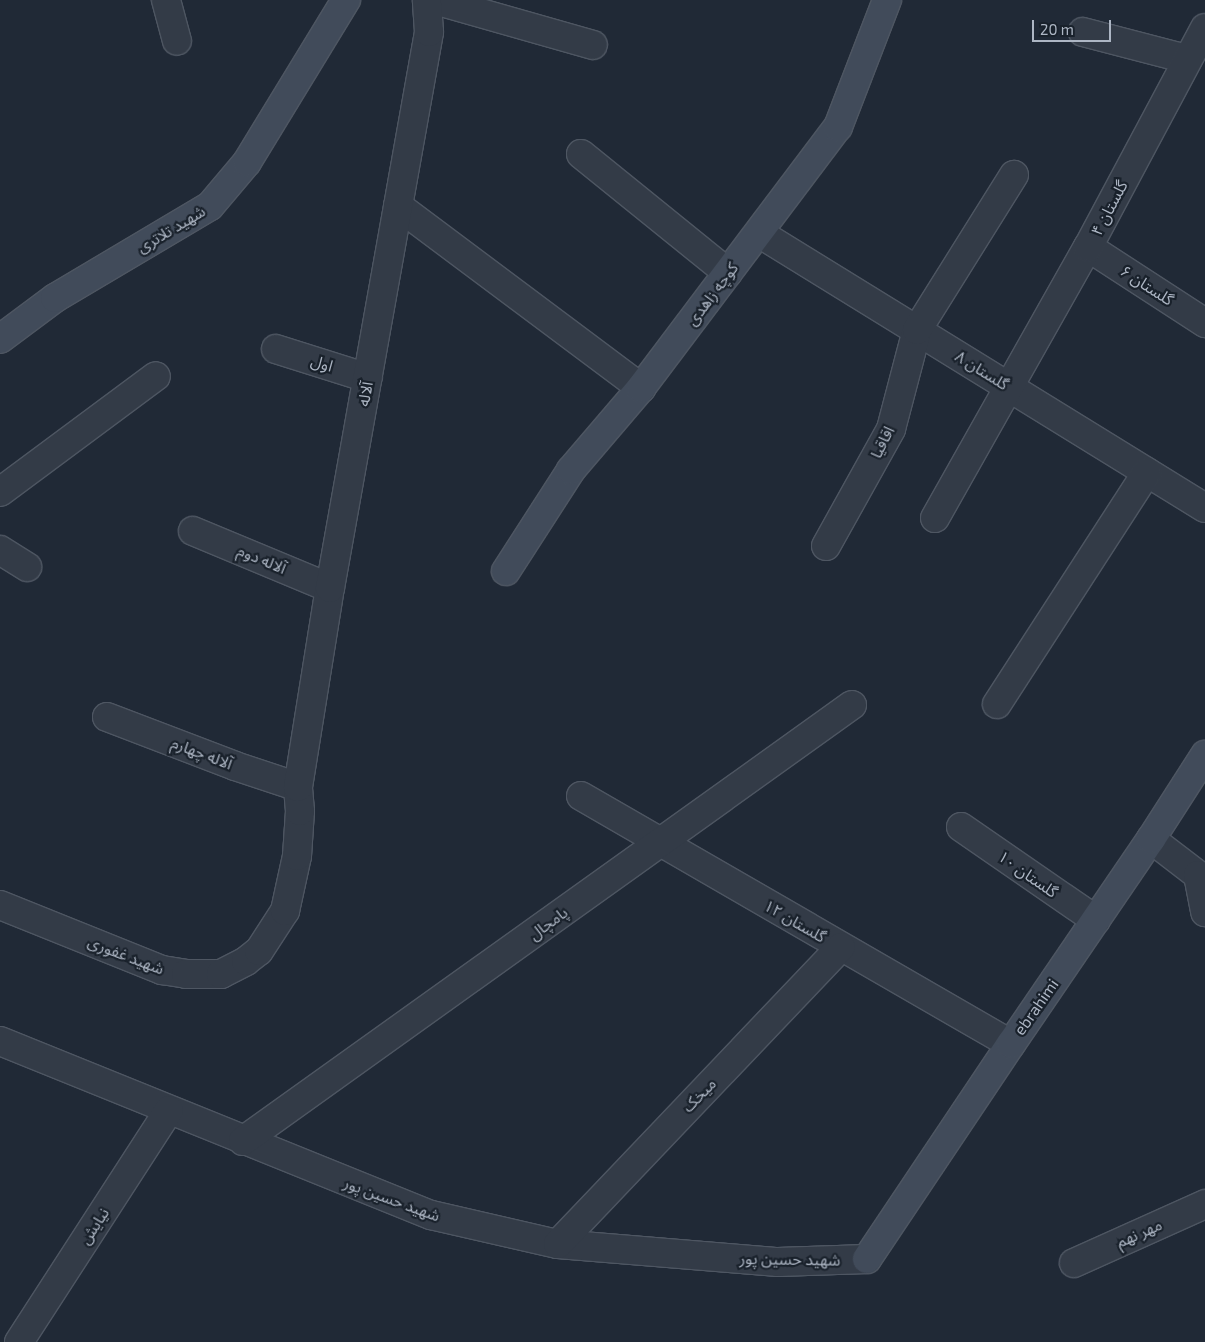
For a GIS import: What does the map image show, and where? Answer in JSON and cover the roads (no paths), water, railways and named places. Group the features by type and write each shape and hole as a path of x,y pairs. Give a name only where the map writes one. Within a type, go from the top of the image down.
{"street":[{"path":"166,0 177,41"},
{"name":"شهید تلاتری","path":"0,339 55,298 210,206 247,162 346,0"},
{"name":"آلاله","path":"298,787 330,588 430,32 426,0"},
{"path":"435,0 593,45"},
{"name":"کوچه زاهدی","path":"506,571 571,470 641,388 838,127 887,0"},
{"name":"گلستان ۴","path":"935,518 1088,247 1186,59 1205,28"},
{"path":"1083,32 1186,59"},
{"path":"581,154 728,273"},
{"name":"اقاقیا","path":"826,546 891,429 918,330 1014,175"},
{"path":"398,206 641,388"},
{"name":"گلستان ۸","path":"759,232 1205,508"},
{"name":"گلستان ۶","path":"1088,247 1205,323"},
{"name":"اول","path":"276,349 368,378"},
{"path":"0,492 156,376"},
{"path":"997,704 1147,472"},
{"name":"آلاله دوم","path":"193,530 330,588"},
{"path":"0,550 27,567"},
{"name":"پامچال","path":"243,1140 852,705"},
{"name":"آلاله چهارم","path":"107,717 235,766 298,787"},
{"name":"ebrahimi","path":"868,1259 1010,1044 1151,840 1205,755"},
{"name":"شهید غفوری","path":"0,905 162,970 186,974 221,974 259,951 285,911 297,856 300,811 298,787"},
{"name":"گلستان ۱۲","path":"581,796 1010,1044"},
{"name":"گلستان ۱۰","path":"961,827 1096,920"},
{"path":"1151,840 1198,875 1205,912"},
{"name":"میخک","path":"558,1244 840,947"},
{"name":"شهید حسین پور","path":"0,1042 431,1215 558,1244 778,1262 868,1259"},
{"name":"نیایش","path":"19,1342 169,1110"},
{"name":"مهر نهم","path":"1074,1263 1205,1204"}]}
